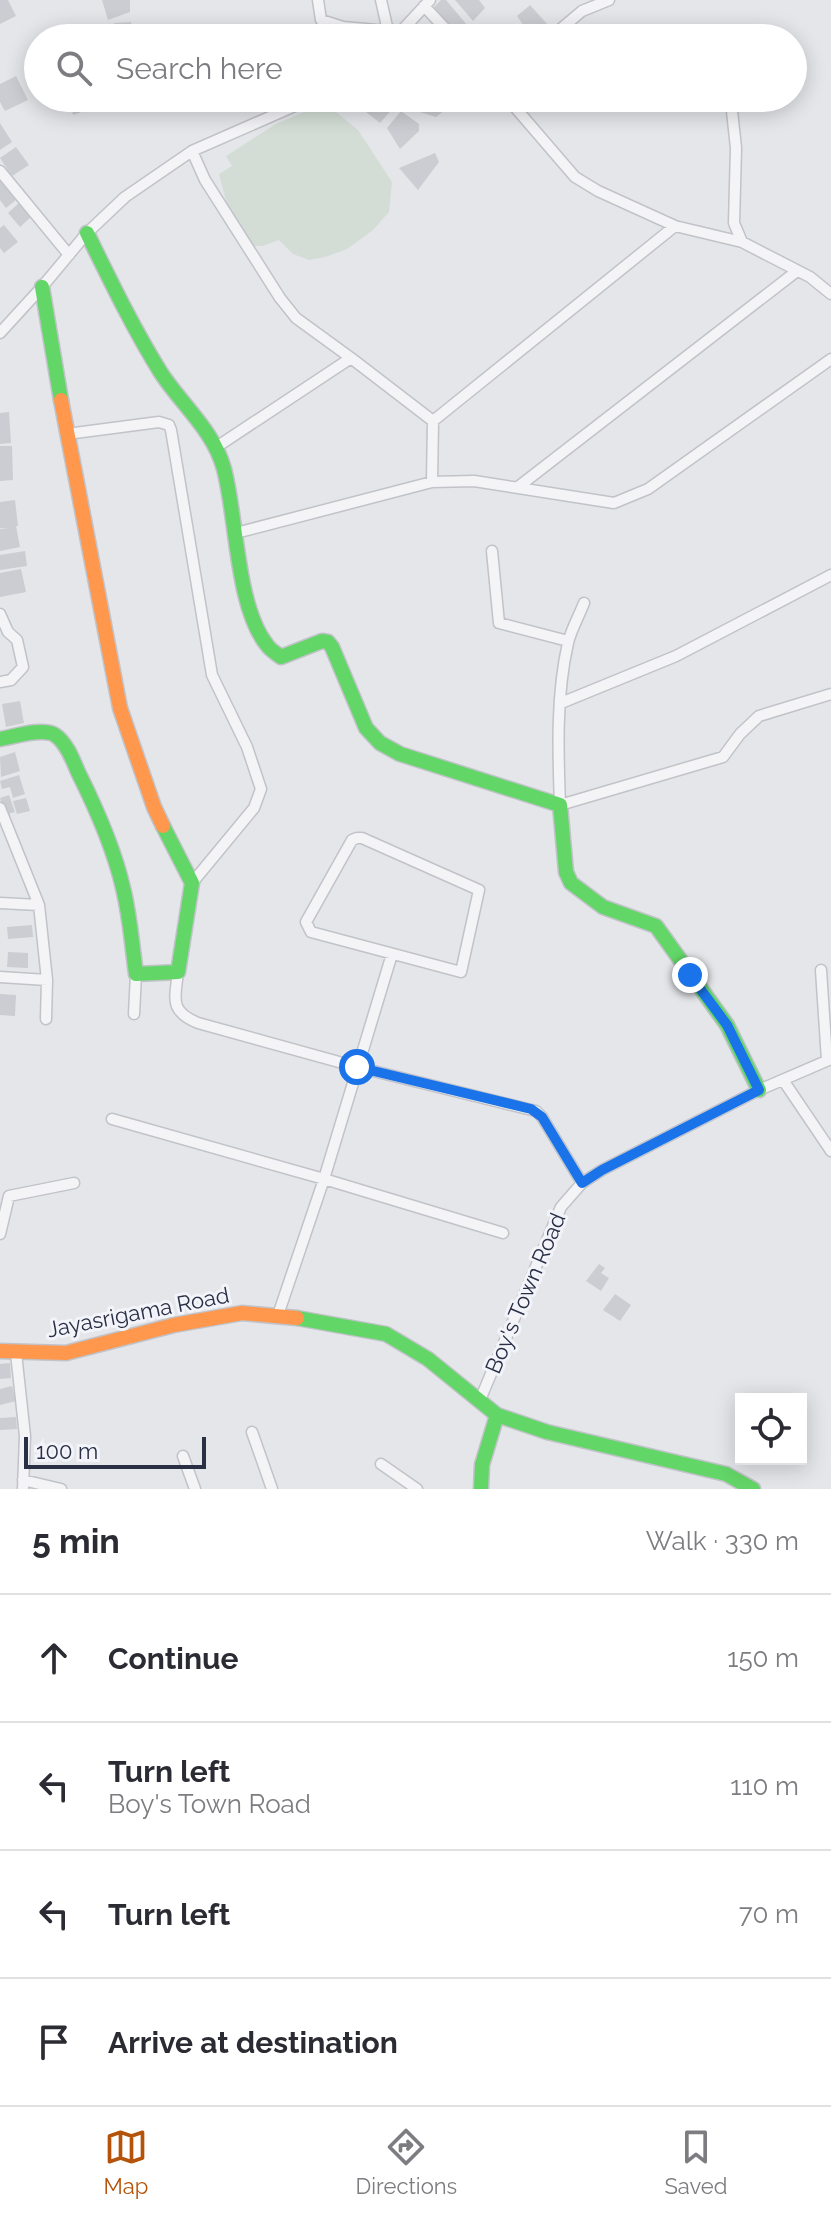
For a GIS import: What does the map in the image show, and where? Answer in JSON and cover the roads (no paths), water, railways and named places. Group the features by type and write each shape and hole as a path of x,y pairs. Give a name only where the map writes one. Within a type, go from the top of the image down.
{"street":[{"path":"318,0 321,20 334,24"},
{"path":"381,0 391,24"},
{"path":"567,24 582,11 609,0"},
{"path":"405,24 427,3 443,24"},
{"path":"0,333 87,233 125,197 192,151 281,112"},
{"path":"519,112 575,177 598,191 675,226 742,242 810,277 831,294"},
{"path":"732,112 736,148 734,223 742,242"},
{"path":"192,151 205,180 296,318 433,421"},
{"path":"0,171 69,255"},
{"path":"433,421 675,226"},
{"path":"87,233 165,378 192,411 224,467 245,592 264,640 274,654 281,657 322,641 328,642 366,728 380,743 400,754 560,805 723,757 740,734 759,716 831,694"},
{"path":"518,487 797,271"},
{"path":"42,287 120,708 154,807 192,883"},
{"path":"215,448 351,358"},
{"path":"236,533 432,482 474,481 614,503 648,489 831,359"},
{"path":"432,482 433,421"},
{"path":"67,434 159,422 169,425 212,675 247,747 261,789 254,808 192,883 178,972 177,1010 198,1023 357,1067 531,1109 542,1117 582,1183"},
{"path":"492,551 499,623 568,641"},
{"path":"561,703 676,656 831,575"},
{"path":"584,603 568,641 559,730 560,805 566,872 571,883 603,907 656,926 727,1025 759,1090"},
{"path":"0,614 8,632 17,640 23,667 11,680 0,682"},
{"path":"0,739 45,732 54,734 62,741 86,785 122,885 136,974 134,1014"},
{"path":"1,816 39,905 47,980 46,1019"},
{"path":"357,838 479,890 461,972 392,954 311,932 307,928 306,922 352,840 357,838"},
{"path":"0,903 39,905"},
{"path":"278,1315 324,1179 392,954"},
{"path":"821,970 829,1060"},
{"path":"136,974 178,972"},
{"path":"0,977 47,980"},
{"name":"Boy's Town Road","path":"480,1400 561,1207 582,1183 759,1090 829,1060"},
{"path":"783,1080 831,1151"},
{"path":"112,1119 503,1233"},
{"path":"0,1234 9,1196 74,1183"},
{"name":"Jayasrigama Road","path":"0,1351 66,1353 174,1325 242,1313 278,1315 386,1334 428,1359 497,1415 547,1432 726,1474 753,1489"},
{"path":"16,1353 25,1436 23,1485 61,1489"},
{"path":"481,1489 482,1465 497,1415"},
{"path":"252,1432 272,1489"},
{"path":"183,1456 195,1489"},
{"path":"381,1464 417,1489"}]}
